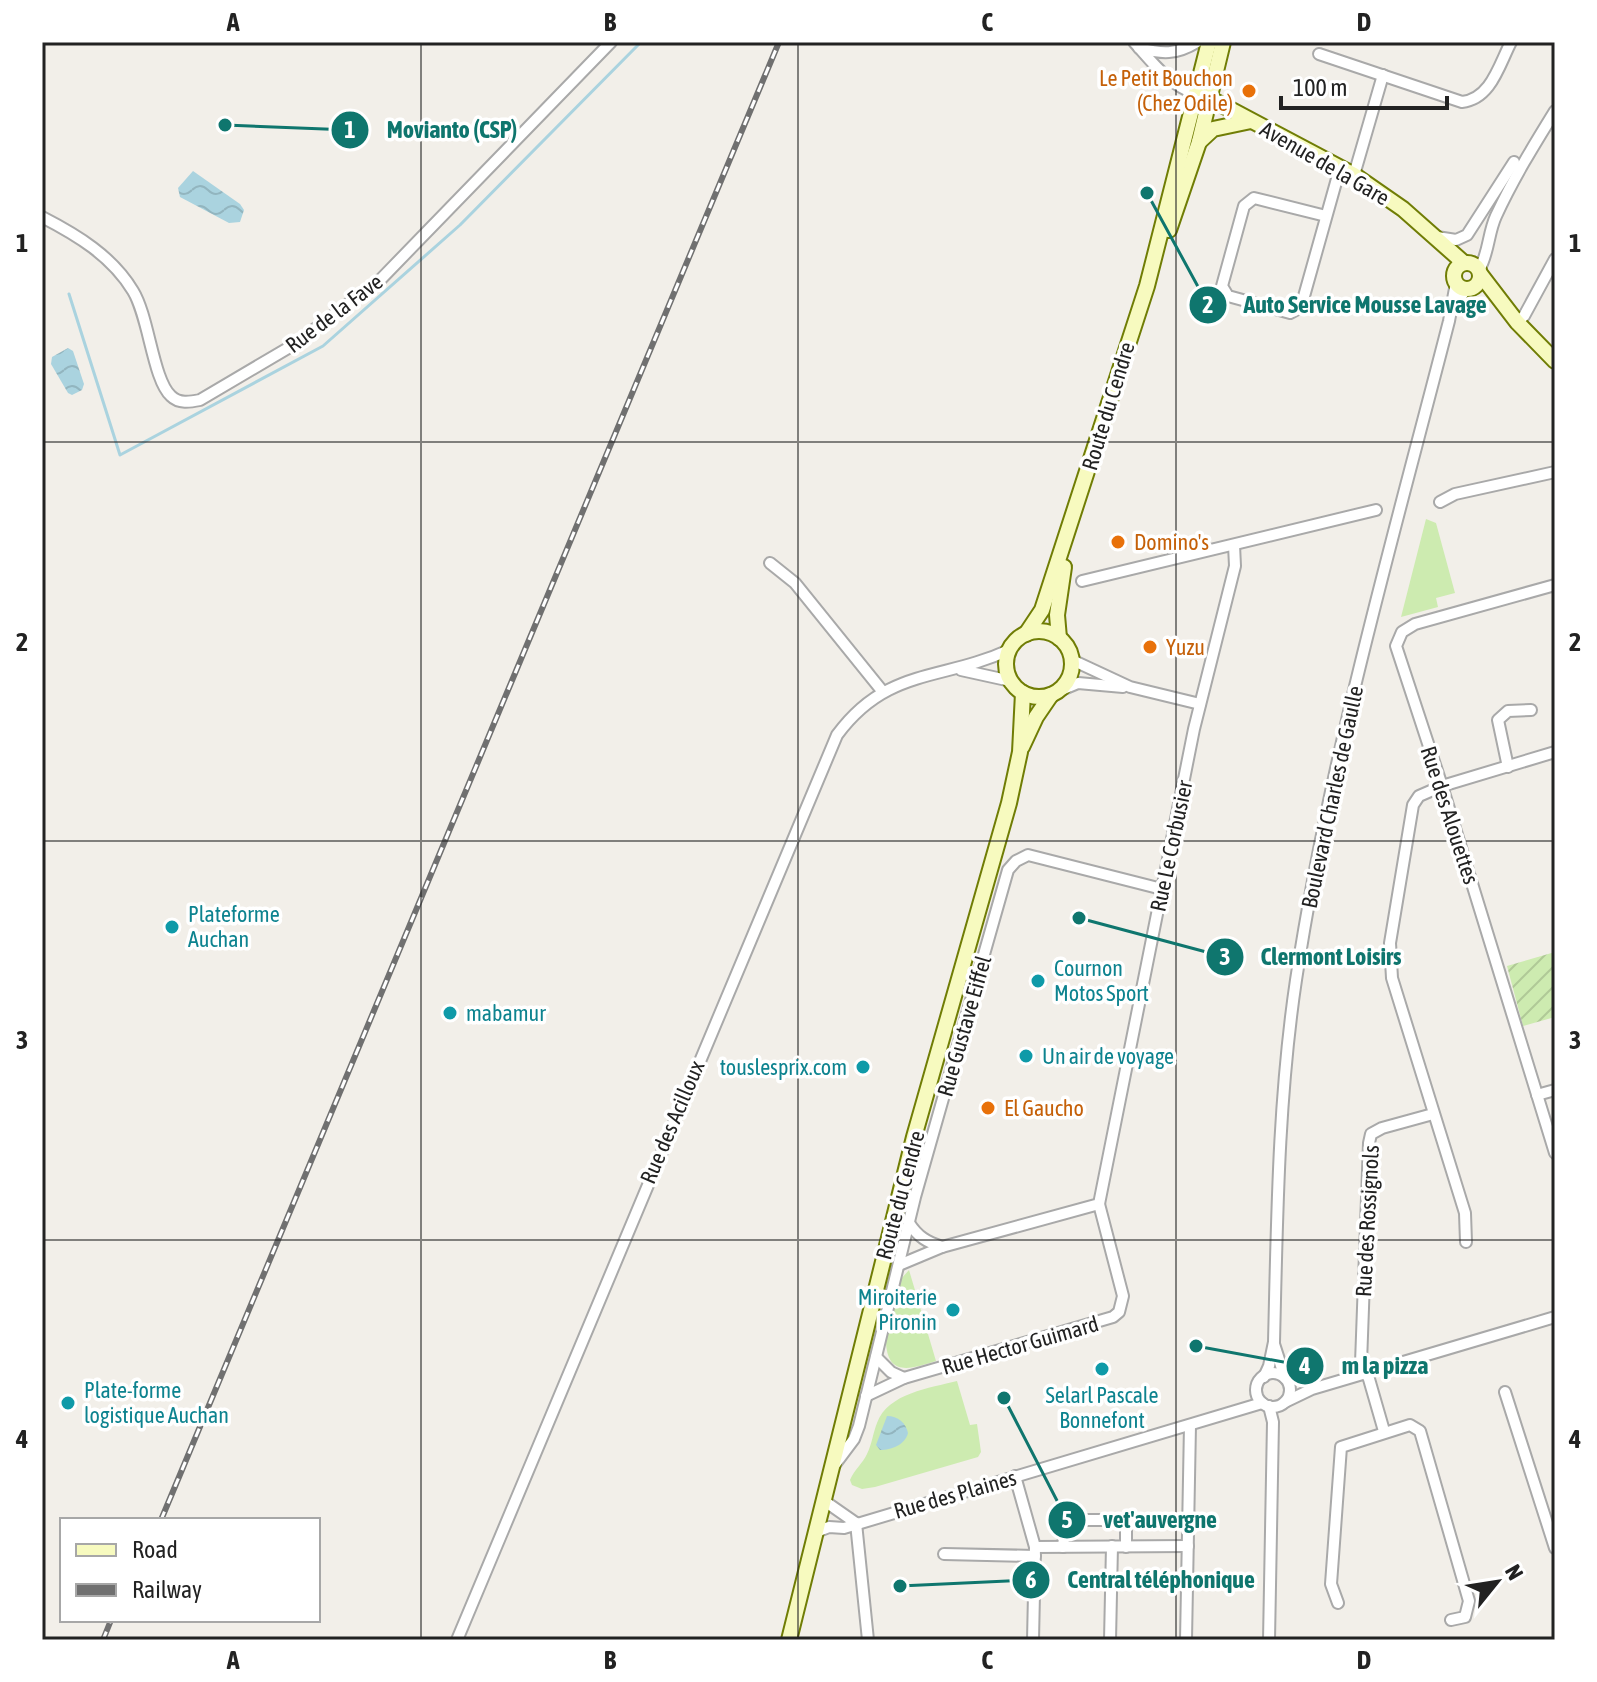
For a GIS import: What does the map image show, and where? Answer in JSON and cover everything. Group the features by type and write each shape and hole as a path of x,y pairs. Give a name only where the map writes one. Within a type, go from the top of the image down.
{"main road":[{"path":"1203,96 1209,42"},
{"path":"1203,96 1223,42"},
{"name":"Avenue de la Gare","path":"1203,96 1347,172 1403,209 1434,236 1468,277 1515,319 1555,361"},
{"name":"Route du Cendre","path":"1147,286 1175,216 1199,142 1203,96"},
{"name":"Route du Cendre","path":"1026,634 1042,610 1071,526 1203,96"},
{"path":"1199,142 1213,129 1252,121"},
{"name":"Route du Cendre","path":"1059,638 1057,615 1071,526"},
{"path":"1043,631 1059,638 1072,660 1069,677 1055,693 1034,697 1023,693 1011,681 1006,669 1009,650 1016,640 1026,634 1043,631"},
{"name":"Route du Cendre","path":"789,1640 907,1164 1009,803 1020,752 1023,693"},
{"name":"Route du Cendre","path":"1020,752 1036,717 1055,693"}],"street":[{"name":"Rue de la Fave","path":"42,217 72,233 113,264 133,291 145,318 162,385 172,398 186,403 200,400 295,344 381,279 611,42"},
{"path":"1136,45 1162,54 1180,52 1197,42"},
{"path":"1319,54 1462,102 1484,95 1511,42"},
{"path":"1136,45 1179,88 1203,96"},
{"path":"1326,216 1254,198 1244,206 1222,286 1228,296 1290,313 1301,307 1326,216 1347,172 1383,75"},
{"name":"Boulevard Charles de Gaulle","path":"1260,1381 1269,1366 1274,1342 1281,1126 1299,964 1354,685 1451,311 1468,277 1484,261 1490,229 1505,196 1555,111"},
{"path":"1434,236 1448,241 1467,235 1514,162"},
{"path":"1515,319 1524,316 1555,259"},
{"path":"1440,502 1455,494 1555,472"},
{"path":"1082,581 1376,510"},
{"name":"Rue Le Corbusier","path":"1099,1204 1200,704 1235,566 1234,545"},
{"path":"770,563 795,583 883,692"},
{"name":"Rue des Alouettes","path":"1555,585 1407,627 1396,646 1555,1153"},
{"name":"Rue des Acilloux","path":"457,1640 828,751 850,718 883,692 920,675 986,661 1009,650"},
{"path":"1072,660 1130,687"},
{"name":"Rue des Acilloux","path":"955,669 1011,681"},
{"path":"1055,693 1078,683 1130,687 1200,704"},
{"path":"1508,767 1498,720 1508,711 1531,710"},
{"path":"1466,1242 1465,1213 1392,978 1390,943 1413,805 1419,796 1442,786 1555,752"},
{"name":"Rue Gustave Eiffel","path":"829,1472 854,1439 909,1223 1008,870 1028,855 1162,889"},
{"path":"1537,1095 1555,1090"},
{"name":"Rue des Rossignols","path":"1366,1372 1361,1363 1371,1134 1433,1114"},
{"path":"899,1265 942,1247 1099,1204"},
{"name":"Rue Hector Guimard","path":"904,1378 1113,1317 1119,1312 1123,1296 1099,1204"},
{"path":"909,1223 916,1234 942,1247"},
{"name":"Rue des Plaines","path":"816,1532 829,1527 844,1528 1239,1409 1274,1404 1366,1372 1555,1317"},
{"name":"Boulevard Charles de Gaulle","path":"1274,1342 1287,1380"},
{"path":"876,1357 891,1372 904,1378"},
{"path":"1366,1372 1384,1431"},
{"path":"1239,1409 1260,1381 1278,1374 1312,1389"},
{"path":"866,1396 904,1378"},
{"path":"1269,1640 1274,1404 1290,1390 1287,1380"},
{"path":"1260,1381 1257,1392 1274,1404"},
{"path":"1505,1392 1555,1548"},
{"path":"1186,1640 1190,1425"},
{"path":"1338,1603 1331,1584 1338,1453 1341,1447 1410,1425 1420,1431 1469,1601 1465,1617 1451,1620"},
{"path":"1015,1476 1035,1552 1033,1640"},
{"path":"823,1500 856,1523 868,1640"},
{"path":"1063,1547 1062,1531 1070,1524 1085,1520 1119,1520 1126,1529 1126,1547"},
{"path":"1110,1640 1112,1546"},
{"path":"944,1554 1035,1552 1063,1547 1188,1546"}],"green space":[{"path":"1426,519 1436,523 1455,593 1436,598 1438,607 1401,617"},
{"path":"1555,952 1555,1017 1523,1026 1507,966"},
{"path":"909,1270 936,1361 903,1368 891,1362 886,1343 901,1279"},
{"path":"957,1381 970,1425 977,1424 981,1452 978,1457 875,1487 862,1489 852,1485 850,1480 867,1454 877,1423 890,1405 911,1393"}],"water":[{"path":"193,171 240,204 244,210 240,222 229,223 180,197 178,188"},
{"path":"68,348 73,351 84,384 82,390 72,395 51,364 52,357"},
{"path":"887,1416 901,1421 908,1433 897,1446 880,1450 876,1445"}],"waterway":[{"path":"69,294 120,455 323,346 460,225 641,42"}],"railway":[{"path":"162,1518 779,42"},
{"path":"103,1640 110,1622"}],"place":[{"name":"Le Petit Bouchon (Chez Odile)","path":"1249,91"},
{"name":"Movianto (CSP)","path":"225,125"},
{"name":"Auto Service Mousse Lavage","path":"1147,193"},
{"name":"Domino's","path":"1118,542"},
{"name":"Yuzu","path":"1150,647"},
{"name":"Clermont Loisirs","path":"1079,918"},
{"name":"Plateforme Auchan","path":"172,927"},
{"name":"Cournon Motos Sport","path":"1038,981"},
{"name":"mabamur","path":"450,1013"},
{"name":"Un air de voyage","path":"1026,1056"},
{"name":"touslesprix.com","path":"863,1067"},
{"name":"El Gaucho","path":"988,1108"},
{"name":"Miroiterie Pironin","path":"953,1310"},
{"name":"m la pizza","path":"1196,1346"},
{"name":"Selarl Pascale Bonnefont","path":"1102,1369"},
{"name":"vet'auvergne","path":"1004,1398"},
{"name":"Plate-forme logistique Auchan","path":"68,1403"},
{"name":"Central téléphonique","path":"900,1586"}]}
